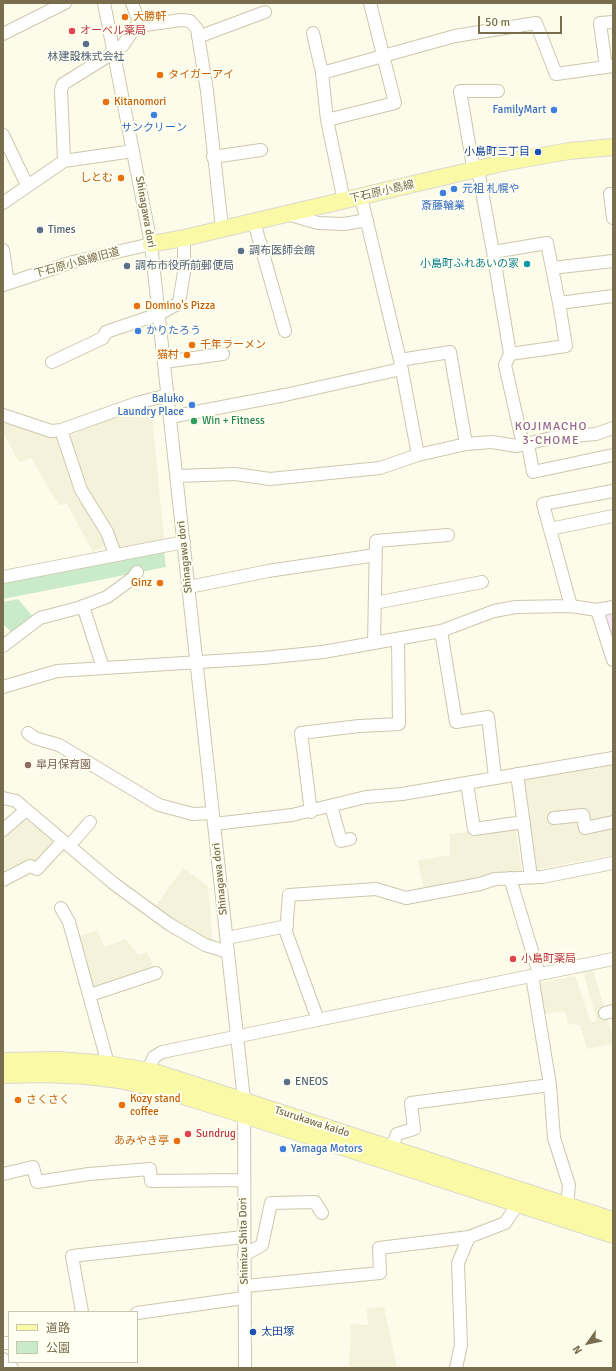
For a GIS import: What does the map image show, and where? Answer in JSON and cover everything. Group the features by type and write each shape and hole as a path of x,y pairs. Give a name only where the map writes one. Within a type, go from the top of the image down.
{"main road":[{"name":"下石原小島線","path":"152,244 254,222 478,169 569,151 613,147"},
{"name":"Tsurukawa kaido","path":"3,1061 59,1060 108,1064 148,1070 244,1107 518,1204 613,1235"},
{"name":"Tsurukawa kaido","path":"3,1075 69,1075 119,1080 244,1107 392,1147 613,1220"}],"street":[{"path":"3,34 65,3"},
{"name":"Shinagawa dori","path":"104,3 152,244 244,1107"},
{"path":"132,3 139,22 145,25 181,20 190,21 197,30 207,91 213,157 222,228"},
{"path":"327,120 396,103 385,55 376,32 370,3"},
{"path":"198,37 265,12"},
{"path":"64,161 61,90 63,84 113,53 123,45 139,22"},
{"path":"322,73 455,36 536,23 556,74 609,66 600,23 613,22"},
{"path":"313,33 322,73 327,120 344,201"},
{"path":"498,90 460,91 472,161 478,169 510,354 505,365 533,472 613,456"},
{"path":"3,135 27,185"},
{"path":"213,157 261,150"},
{"path":"3,203 27,185 64,161 133,151"},
{"path":"610,194 613,218"},
{"path":"361,197 401,364 418,455"},
{"path":"287,214 318,224 344,224 367,220"},
{"path":"254,222 285,331"},
{"path":"52,362 103,338 106,332 159,314 179,303 184,272 184,238"},
{"path":"493,252 547,243 559,303 566,346 510,354"},
{"name":"下石原小島線旧道","path":"6,284 73,262 152,244"},
{"path":"3,250 6,284"},
{"path":"552,268 613,261"},
{"path":"559,303 613,296"},
{"path":"170,417 285,395 450,352 466,444"},
{"path":"164,362 223,354"},
{"path":"3,416 51,430 62,430 137,403 168,395"},
{"path":"177,476 235,474 270,479 380,468 418,455 466,444 492,442 517,446 551,438 596,434 613,428"},
{"path":"62,430 81,490 107,532 115,554"},
{"path":"571,606 543,504 613,490"},
{"path":"550,529 613,516"},
{"path":"374,643 376,541 448,535"},
{"path":"3,577 115,554 184,542"},
{"path":"189,587 268,571 376,555"},
{"path":"3,646 40,618 84,606 107,597 132,578 137,572"},
{"path":"375,603 482,582"},
{"path":"84,606 103,668"},
{"path":"3,687 57,671 197,662 316,652 374,643 441,631 494,611 516,607 571,606 597,610 613,607"},
{"path":"597,610 613,660"},
{"path":"441,631 456,722 488,717 495,777"},
{"path":"311,812 302,733 359,726 399,724 398,639"},
{"path":"28,734 35,738 59,745 159,805 214,818 292,815 311,812 366,797 402,794 613,758"},
{"path":"517,774 531,877"},
{"path":"467,783 474,828 524,822"},
{"path":"3,798 16,801 113,883 169,924 205,945 228,952"},
{"path":"331,806 341,841 350,839"},
{"path":"3,830 26,810"},
{"path":"554,818 583,815 585,828 613,822"},
{"path":"3,880 30,866 37,870 90,822"},
{"path":"318,1020 286,932 289,895 376,889 406,898 480,884 495,879 542,877 613,863"},
{"path":"510,878 535,975 550,1085 554,1138 569,1185 565,1205"},
{"path":"60,908 69,922 108,1064"},
{"path":"227,938 286,926"},
{"path":"148,1070 154,1057 162,1052 613,959"},
{"path":"90,995 156,972"},
{"path":"392,1147 397,1134 414,1129 411,1103 550,1085"},
{"name":"Shimizu Shita Dori","path":"244,1107 243,1237 245,1368"},
{"path":"3,1174 33,1167 37,1182 89,1174 150,1169 151,1181 244,1180"},
{"path":"244,1255 262,1245 272,1203 315,1202 322,1213"},
{"path":"138,1313 245,1292 380,1273 379,1248 469,1237 505,1223 518,1204"},
{"path":"82,1311 72,1256 243,1237"},
{"path":"456,1368 461,1345 458,1263 469,1237"},
{"path":"3,1359 12,1368"}],"shaded area":[{"path":"151,404 164,539 114,551 81,494 67,436"},
{"path":"3,423 48,435 57,435 77,499 88,508 107,544 93,552 67,504 59,505 31,458 19,462 3,433"},
{"path":"613,610 613,646 604,617 609,611"},
{"path":"613,763 613,855 534,870 524,778"},
{"path":"23,817 56,841 36,864 3,875 3,835"},
{"path":"515,826 522,871 424,891 418,861 450,855 450,834"},
{"path":"183,868 208,886 213,947 154,908"},
{"path":"97,930 105,947 126,939 138,955 147,952 155,970 94,990 77,937"},
{"path":"592,967 613,1037 613,1044 587,1049 580,1025 568,1024 565,1011 544,1014 538,983 575,976 591,1022 597,1021 583,972"},
{"path":"384,1307 397,1368 349,1368 351,1324 368,1325 367,1309"}],"green space":[{"path":"164,552 166,567 3,599 3,583"},
{"path":"18,599 34,618 20,625 11,632 3,624 3,602"}],"place":[{"name":"大勝軒","path":"125,17"},
{"name":"オーベル薬局","path":"72,31"},
{"name":"林建設株式会社","path":"86,44"},
{"name":"タイガーアイ","path":"160,75"},
{"name":"Kitanomori","path":"106,102"},
{"name":"FamilyMart","path":"554,110"},
{"name":"サンクリーン","path":"154,115"},
{"name":"小島町三丁目","path":"538,152"},
{"name":"しとむ","path":"121,178"},
{"name":"元祖 札幌や","path":"454,189"},
{"name":"斎藤輪業","path":"443,193"},
{"name":"Times","path":"40,230"},
{"name":"調布医師会館","path":"241,251"},
{"name":"小島町ふれあいの家","path":"527,264"},
{"name":"調布市役所前郵便局","path":"127,266"},
{"name":"Domino's Pizza","path":"137,306"},
{"name":"かりたろう","path":"138,331"},
{"name":"千年ラーメン","path":"192,345"},
{"name":"猫村","path":"187,355"},
{"name":"Baluko Laundry Place","path":"192,405"},
{"name":"Win + Fitness","path":"194,421"},
{"name":"Ginz","path":"160,583"},
{"name":"皐月保育園","path":"28,765"},
{"name":"小島町薬局","path":"513,959"},
{"name":"ENEOS","path":"287,1082"},
{"name":"さくさく","path":"18,1100"},
{"name":"Kozy stand coffee","path":"122,1105"},
{"name":"Sundrug","path":"188,1134"},
{"name":"あみやき亭","path":"177,1141"},
{"name":"Yamaga Motors","path":"283,1149"},
{"name":"太田塚","path":"253,1332"}],"district":[{"name":"KOJIMACHO 3-CHOME","path":"551,434"}]}
